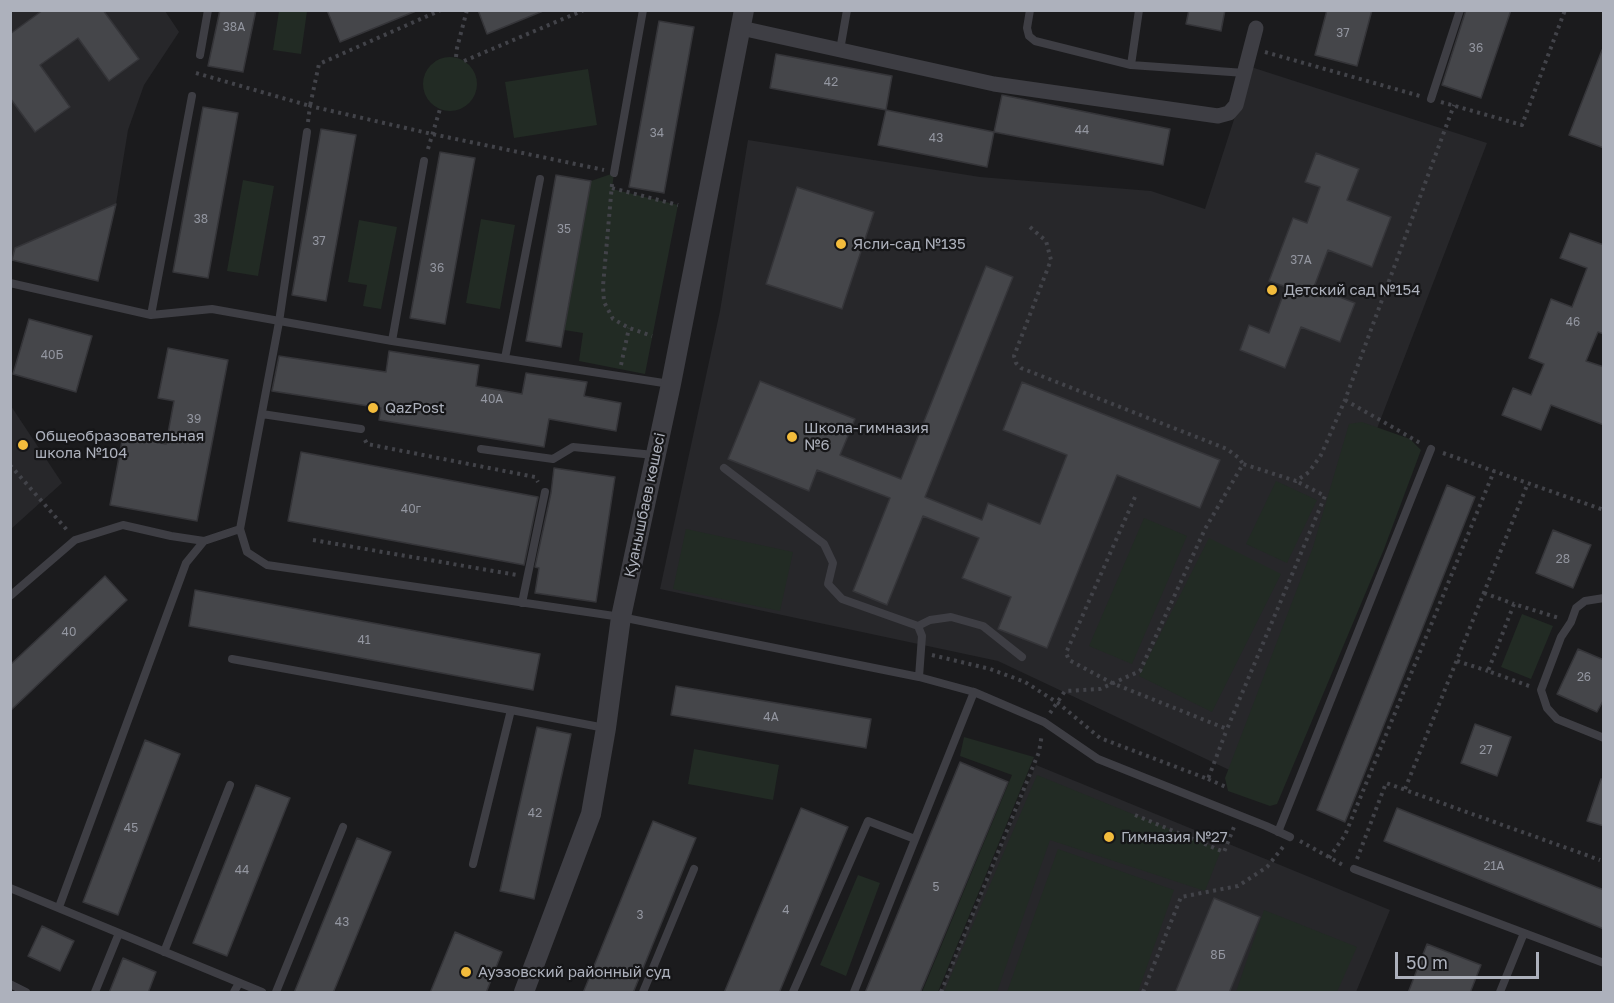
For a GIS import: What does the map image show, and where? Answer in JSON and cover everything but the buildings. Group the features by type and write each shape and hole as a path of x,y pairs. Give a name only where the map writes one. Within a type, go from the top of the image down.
{"street":[{"path":"742,20 840,50 994,84 1218,116 1229,113 1236,105 1256,28"},
{"name":"Қуанышбаев көшесі","path":"524,993 591,814 606,728 621,617 672,384 742,20"}],"lane":[{"path":"200,55 208,10"},
{"path":"614,172 643,10"},
{"path":"840,50 847,10"},
{"path":"1030,10 1027,28 1029,36 1035,41 1131,65 1245,72"},
{"path":"1131,65 1139,10"},
{"path":"1431,99 1460,10"},
{"path":"151,315 192,96"},
{"path":"307,132 279,322 240,529 247,552 267,565 621,617 919,677 974,692 1044,723 1098,759 1290,837"},
{"path":"392,341 424,161"},
{"path":"505,358 540,179"},
{"path":"10,283 151,315 212,309 392,341 672,384"},
{"path":"262,414 361,429"},
{"path":"481,449 554,459 573,447 656,455"},
{"path":"1278,832 1431,449"},
{"path":"724,468 824,544 833,563 828,584 842,599 918,626 930,620 951,617 983,626 1022,657"},
{"path":"522,603 545,492"},
{"path":"10,596 75,540 123,525 204,541 240,529"},
{"path":"59,907 186,563 204,541"},
{"path":"1604,598 1585,601 1576,608 1571,622 1561,637 1541,690 1547,708 1557,719 1604,738"},
{"path":"918,626 922,636 919,677"},
{"path":"232,659 606,728"},
{"path":"854,993 974,692"},
{"path":"473,864 511,710"},
{"path":"164,952 230,785"},
{"path":"793,993 868,821 915,839"},
{"path":"276,993 343,826"},
{"path":"643,993 694,869"},
{"path":"1354,869 1604,963"},
{"path":"10,888 262,993"},
{"path":"95,993 119,933"},
{"path":"1500,993 1524,933"},
{"path":"234,993 238,983"},
{"path":"10,984 26,993"}],"path":[{"path":"307,132 319,64 441,10"},
{"path":"456,57 456,48 467,10"},
{"path":"464,61 584,10"},
{"path":"1251,48 1522,125 1565,10"},
{"path":"200,55 196,73 310,106 614,172"},
{"path":"1296,481 1309,472 1322,455 1345,400 1454,105"},
{"path":"424,161 440,109"},
{"path":"652,336 629,328 613,319 604,302 603,286 612,188 678,205"},
{"path":"1030,227 1046,241 1051,260 1014,356 1021,368 1227,449 1243,464 1296,481 1325,496 1208,779"},
{"path":"620,370 629,328"},
{"path":"1345,400 1431,449 1604,510"},
{"path":"367,444 535,477 545,492"},
{"path":"941,993 1039,752 1044,723 1065,691 1100,688 1140,671 1205,529 1243,464"},
{"path":"10,465 75,540"},
{"path":"1329,858 1345,835 1494,471"},
{"path":"1405,789 1528,483"},
{"path":"1135,497 1066,653 1069,660 1112,683 1227,729"},
{"path":"314,540 528,576"},
{"path":"1484,593 1571,622"},
{"path":"1488,671 1514,604"},
{"path":"921,652 990,669 1025,682 1058,703 1100,738 1226,787"},
{"path":"1457,661 1541,690"},
{"path":"1354,869 1386,783 1600,861"},
{"path":"1135,815 1224,852 1230,835"},
{"path":"1143,993 1181,897 1238,886 1267,867 1290,837 1334,862"}],"shaded area":[{"path":"10,11 165,11 179,32 144,85 128,130 115,210 105,209 15,248 12,260"},
{"path":"279,11 307,11 301,54 273,50"},
{"path":"450,57 460,59 469,65 475,74 477,84 475,94 469,103 460,109 450,111 440,109 431,103 425,94 423,84 425,74 431,65 440,59"},
{"path":"1251,67 1487,143 1368,452 1274,791 998,661 660,589 720,311 748,140 980,177 1151,191 1205,209"},
{"path":"588,69 597,125 514,138 505,82"},
{"path":"614,173 612,189 678,205 645,374 579,361 583,333 564,330 591,181"},
{"path":"243,180 274,186 258,276 227,271"},
{"path":"481,219 515,225 500,309 466,303"},
{"path":"359,220 397,227 381,309 363,306 367,285 348,282"},
{"name":"Общеобразовательная школа №104","path":"11,406 62,483 10,529"},
{"path":"1362,422 1410,439 1421,450 1384,549 1277,804 1270,806 1228,791 1225,778 1313,547 1349,424"},
{"path":"1276,481 1317,500 1287,563 1246,544"},
{"path":"1144,518 1187,536 1132,664 1089,646"},
{"path":"686,529 793,552 780,611 673,589"},
{"path":"1209,538 1281,574 1212,712 1139,676"},
{"path":"1522,614 1553,626 1531,679 1501,667"},
{"path":"964,737 1034,757 938,992 922,992 1012,775 960,756"},
{"path":"694,749 779,765 773,800 688,784"},
{"name":"Гимназия №27","path":"1036,765 1390,910 1356,992 941,992"},
{"path":"1037,775 1221,850 1205,891 1050,840 997,992 944,992"},
{"path":"1058,849 1174,890 1138,992 1007,992"},
{"path":"858,875 880,883 846,976 820,965"},
{"path":"1264,910 1357,947 1337,992 1236,992"}],"place":[{"name":"Ясли-сад №135","path":"841,244"},
{"name":"Детский сад №154","path":"1272,290"},
{"name":"QazPost","path":"373,408"},
{"name":"Школа-гимназия №6","path":"792,437"},
{"name":"Общеобразовательная школа №104","path":"23,445"},
{"name":"Гимназия №27","path":"1109,837"},
{"name":"Ауэзовский районный суд","path":"466,972"}]}
